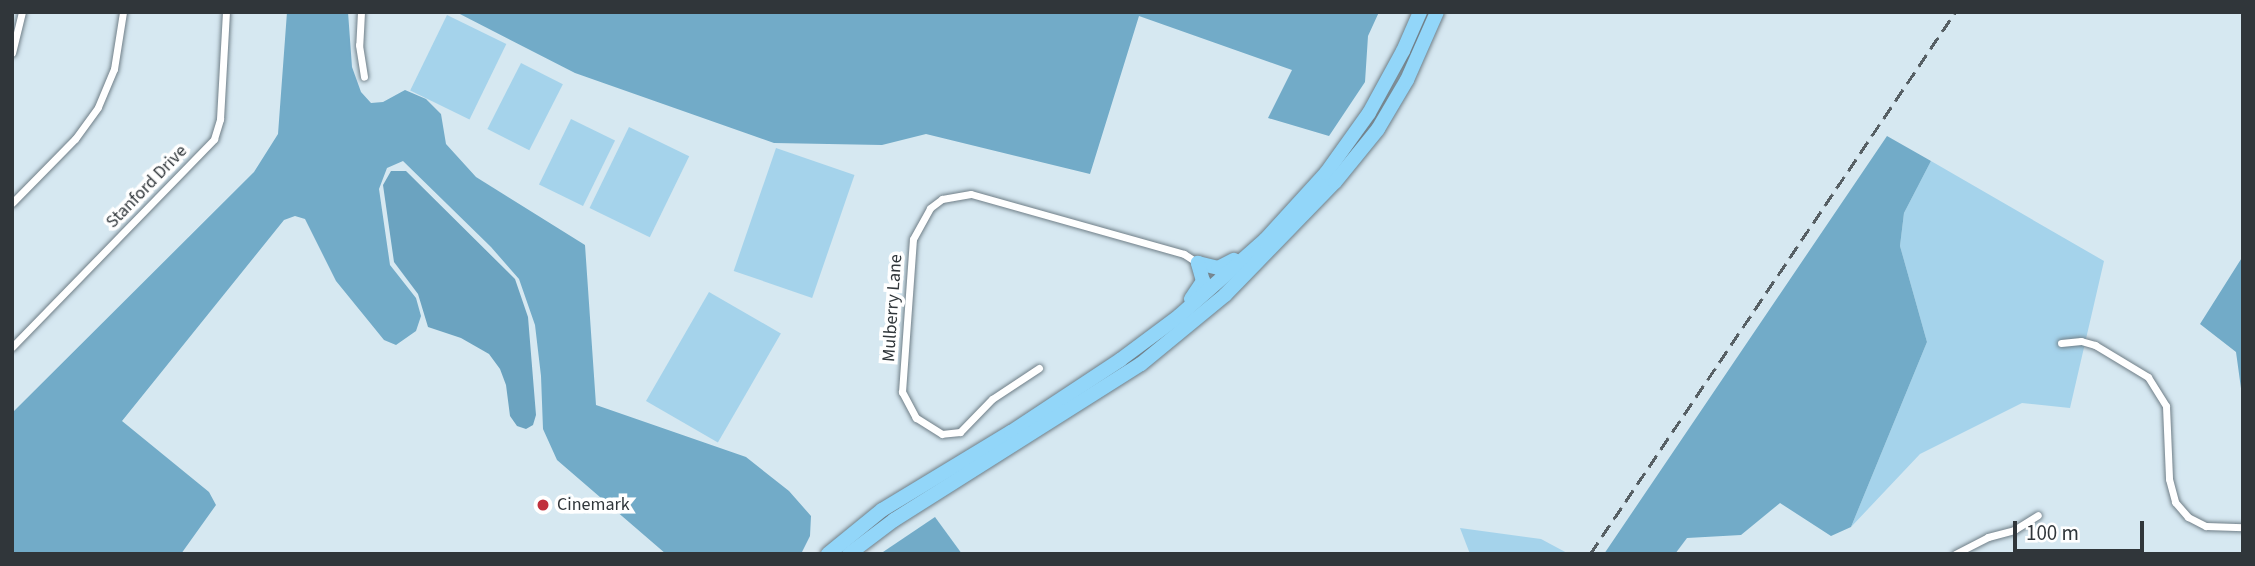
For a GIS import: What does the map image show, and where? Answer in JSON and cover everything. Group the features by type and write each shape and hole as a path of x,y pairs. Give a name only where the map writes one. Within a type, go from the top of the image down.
{"highway":[{"path":"828,554 871,517 1011,432 1179,316 1265,240 1326,173 1369,113 1403,51 1420,12"},
{"path":"849,554 894,520 1140,364 1225,295 1335,182 1378,129 1407,80 1437,12"},
{"path":"1179,316 1203,281 1198,263 1218,268 1226,266 1265,240"}],"street":[{"path":"12,52 22,12"},
{"path":"12,203 75,139 98,107 114,69 123,12"},
{"name":"Stanford Drive","path":"12,346 214,139 220,119 226,12"},
{"path":"361,12 359,45 364,76"},
{"name":"Mulberry Lane","path":"1039,368 992,399 960,432 942,434 916,418 902,392 914,239 930,208 942,199 971,194 1184,254 1198,263"},
{"path":"2060,343 2081,341 2095,345 2148,377 2159,391 2167,414 2169,479 2175,502 2196,522 2217,528 2243,527"},
{"path":"1955,554 1988,537 2014,530 2038,515"}],"shaded area":[{"path":"287,12 348,12 352,67 361,92 371,103 383,102 405,90 426,99 441,114 446,144 476,177 585,245 596,405 746,457 789,491 811,516 810,536 801,554 666,554 557,460 543,429 535,325 519,279 491,247 403,161 387,168 379,189 390,265 416,298 421,316 416,331 396,345 384,340 336,281 305,219 295,216 284,220 122,421 209,492 216,505 181,554 12,554 12,413 254,172 278,134"},
{"path":"456,12 1379,12 1368,36 1365,82 1329,136 1268,118 1292,70 1139,16 1090,174 926,134 882,145 774,143 575,73"},
{"path":"447,15 506,44 469,119 410,90"},
{"path":"521,63 563,84 529,150 487,129"},
{"path":"571,119 615,140 583,206 539,185"},
{"path":"629,127 689,156 650,237 590,208"},
{"path":"1887,136 1931,161 1904,213 1900,246 1927,342 1851,527 1831,536 1780,503 1741,535 1687,538 1675,554 1604,554"},
{"path":"776,148 854,175 812,298 734,271"},
{"path":"1931,161 2104,261 2070,408 2022,403 1920,454 1851,527 1927,342 1900,246 1904,213"},
{"path":"391,171 406,171 515,279 528,317 536,415 533,425 526,429 517,426 510,416 506,385 500,369 489,354 461,338 428,327 418,294 394,262 383,185"},
{"path":"2243,256 2243,403 2236,352 2200,324"},
{"path":"709,292 781,334 718,443 646,401"},
{"path":"935,517 962,554 880,554"},
{"path":"1460,528 1541,539 1569,554 1470,554"}],"railway":[{"path":"1590,554 1955,12"}],"place":[{"name":"Cinemark","path":"543,505"}]}
